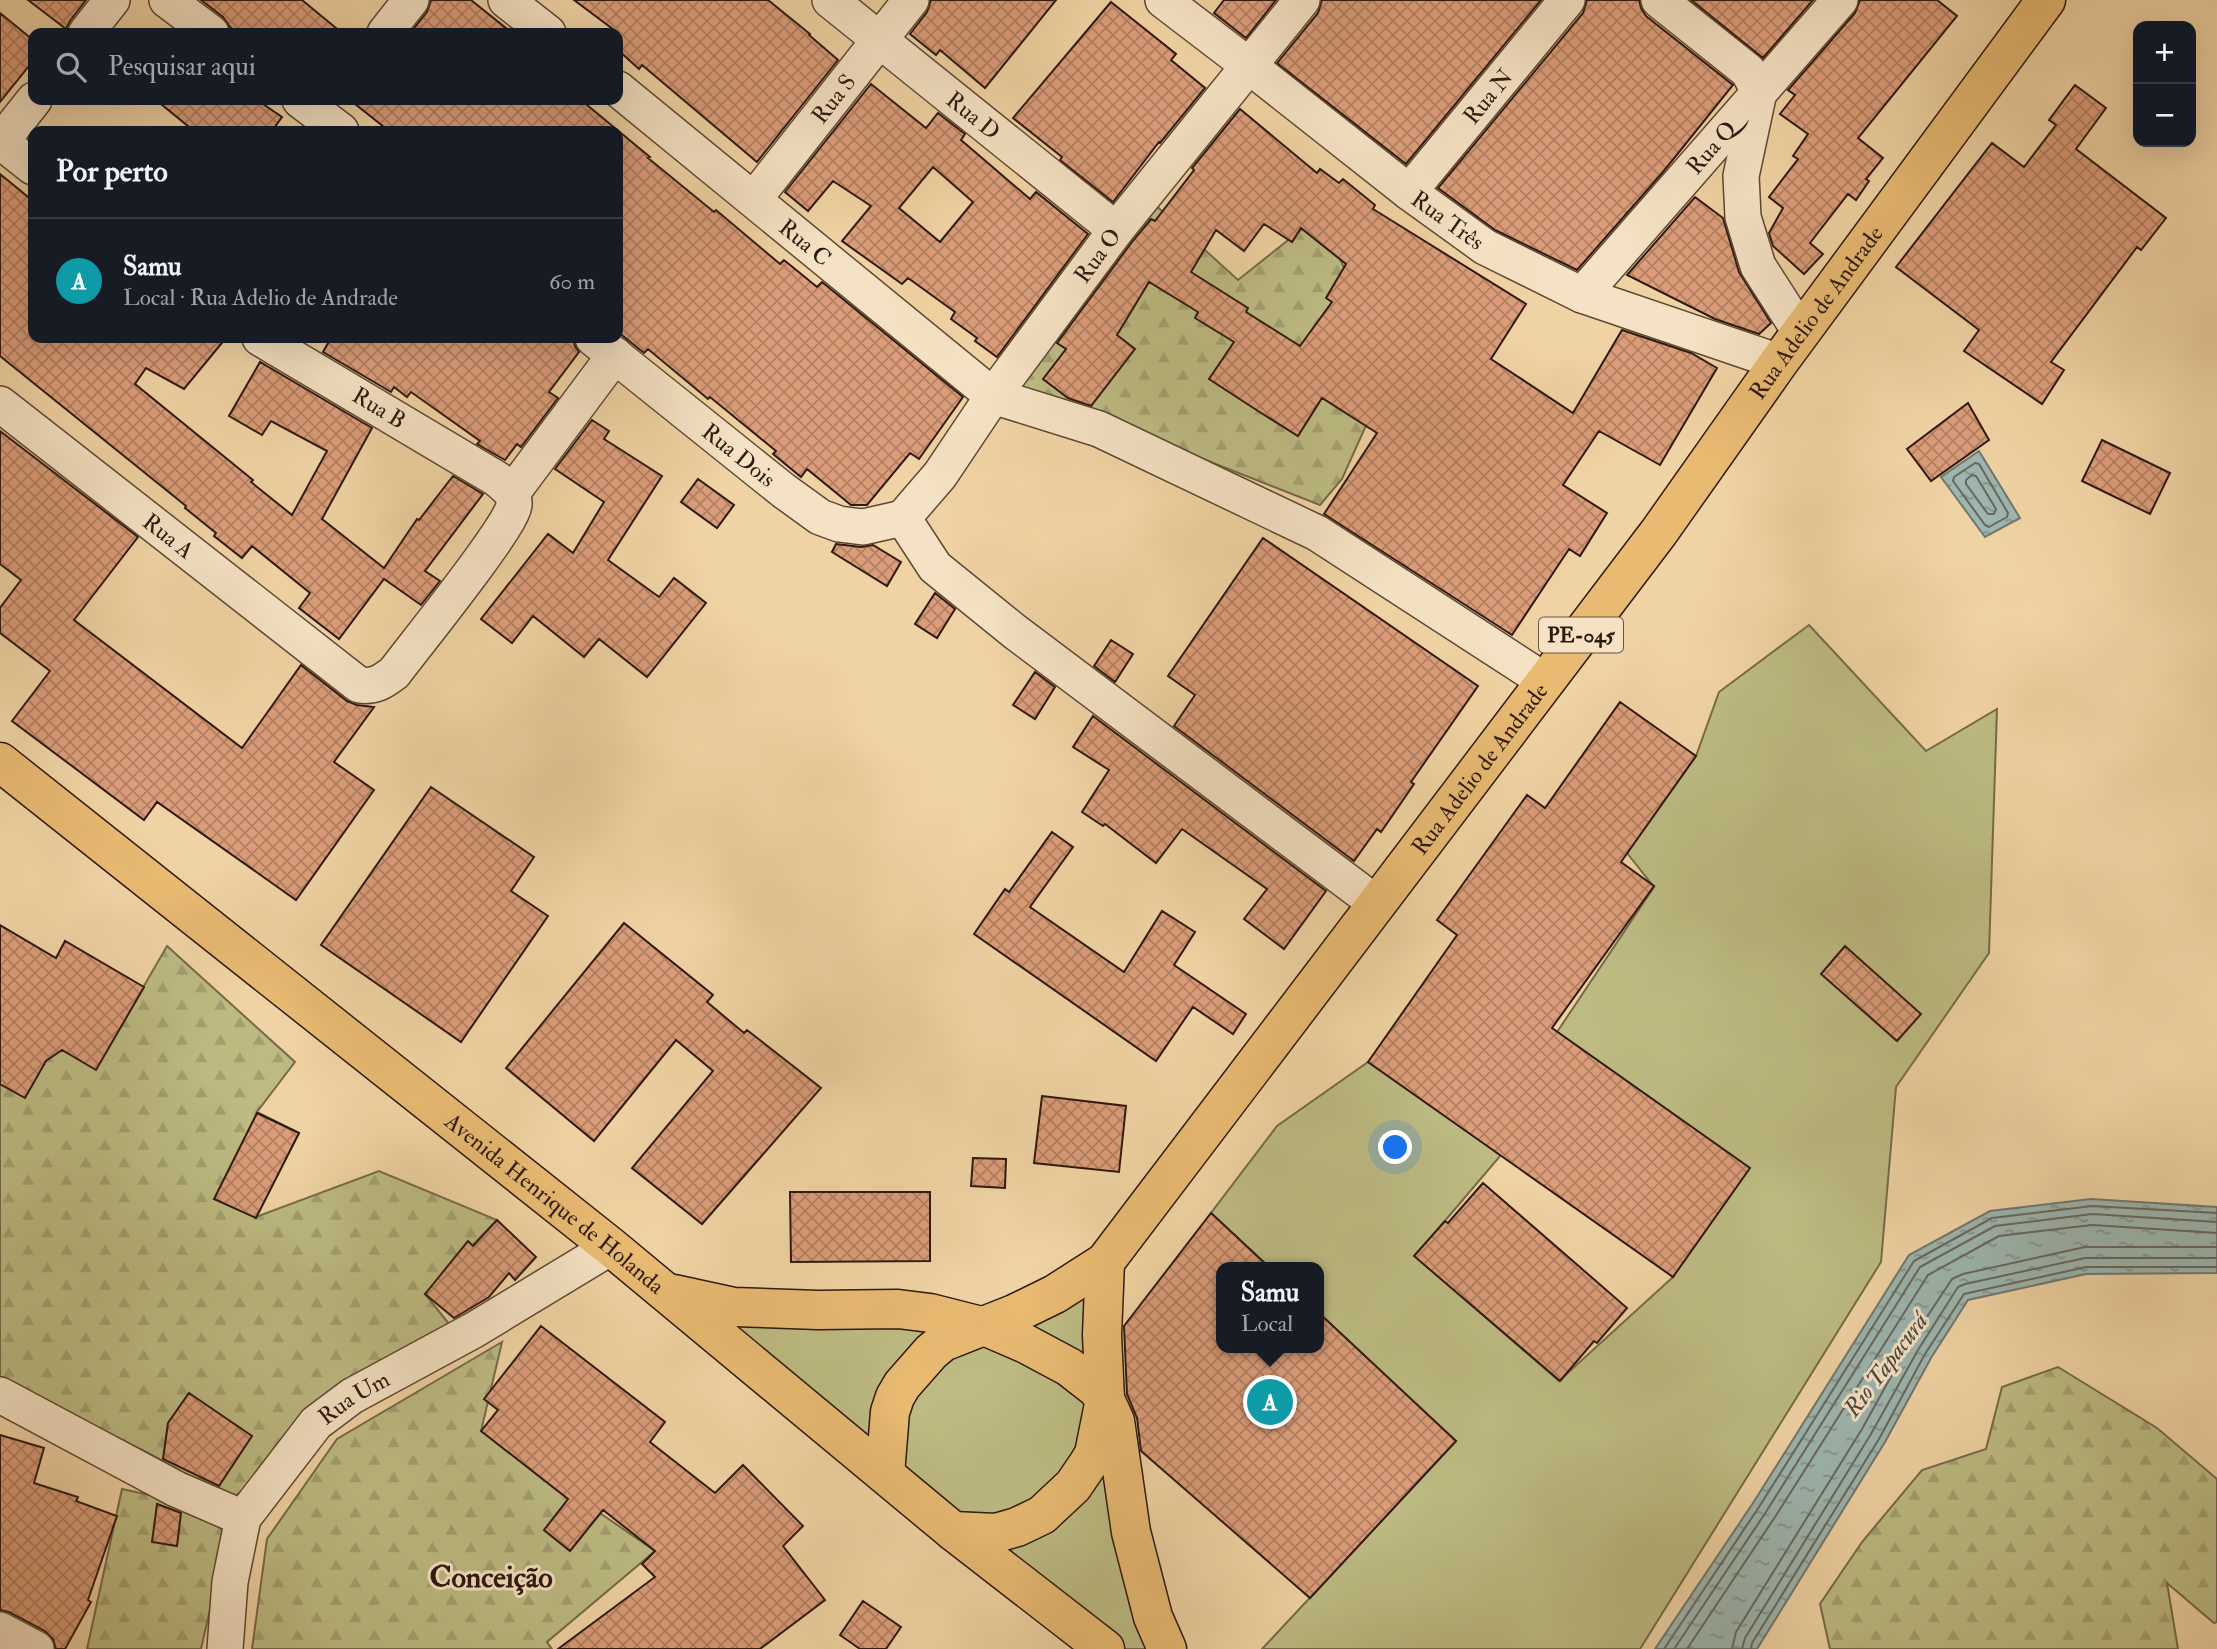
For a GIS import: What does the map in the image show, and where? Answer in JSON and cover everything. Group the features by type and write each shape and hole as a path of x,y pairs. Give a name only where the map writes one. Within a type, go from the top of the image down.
{"main road":[{"name":"Rua Adelio de Andrade","path":"1105,1262 1659,532 1790,347 2046,0"},
{"name":"Avenida Henrique de Holanda","path":"0,762 668,1292 953,1531 1105,1649"},
{"path":"885,1474 895,1397 923,1361 943,1342 1014,1314 1055,1294 1105,1262"},
{"path":"953,1531 996,1533 1042,1515 1073,1486 1094,1454 1105,1399 1102,1335 1105,1262"},
{"path":"668,1292 734,1307 898,1309 930,1313 980,1326 1026,1344 1069,1367 1096,1388 1105,1399 1115,1421 1131,1532 1153,1617 1167,1649"}],"street":[{"path":"90,28 112,0"},
{"path":"167,0 204,28"},
{"path":"389,28 411,0"},
{"path":"506,0 542,28"},
{"name":"Rua D","path":"830,0 1116,230"},
{"name":"Rua S","path":"754,199 911,0"},
{"name":"Rua Três","path":"1163,0 1409,192 1485,247 1582,295 1790,347"},
{"name":"Rua O","path":"903,518 940,475 993,396 1116,230 1302,0"},
{"name":"Rua N","path":"1409,192 1567,0"},
{"path":"1659,0 1748,71 1759,92 1741,176 1743,217 1758,266 1790,347"},
{"name":"Rua Q","path":"1582,295 1840,0"},
{"name":"Rua C","path":"623,93 993,396"},
{"path":"28,162 0,142 30,105"},
{"name":"Rua B","path":"268,343 505,486"},
{"path":"505,486 604,346"},
{"name":"Rua Dois","path":"604,346 820,517 839,524 863,527 903,518"},
{"path":"993,396 1099,429 1317,533 1545,681"},
{"name":"Rua A","path":"0,404 359,685 371,686 394,673 513,513 514,503 505,486"},
{"path":"903,518 935,567 1025,639 1377,904"},
{"name":"Rua Um","path":"225,1649 230,1582 243,1518 316,1423 352,1396 474,1330 611,1247"},
{"path":"0,1395 176,1489 243,1518"},
{"path":"0,1630 36,1649"}],"green space":[{"path":"1152,202 1238,280 1302,229 1340,259 1395,379 1368,421 1342,479 1320,505 1017,386"},
{"path":"1809,625 1926,751 1997,709 1989,953 1896,1087 1881,1262 1640,1649 1262,1649 1456,1441 1324,1318 1324,1262 1264,1262 1211,1213 1277,1126 1368,1062 1501,1155 1415,1256 1559,1381 1673,1277 1557,1032 1654,887 1627,853 1696,756 1719,692"},
{"path":"167,946 295,1062 257,1112 299,1133 256,1217 379,1171 497,1220 425,1294 454,1330 231,1499 148,1453 0,1379 0,1053 17,1023 96,1069"},
{"path":"1097,1276 1099,1383 994,1322"},
{"path":"688,1302 944,1321 883,1464"},
{"path":"983,1330 1075,1385 1088,1409 1089,1437 1025,1518 954,1515 913,1487 893,1440 899,1401"},
{"path":"502,1342 481,1431 655,1551 547,1642 552,1649 252,1649 267,1539 337,1439"},
{"path":"2058,1367 2157,1428 2217,1479 2217,1622 2214,1623 2167,1583 2178,1649 1830,1649 1820,1604 1862,1542 1922,1470 1986,1449 2002,1387"},
{"path":"1105,1435 1154,1649 1116,1649 975,1538 1041,1531"},
{"path":"122,1489 232,1513 201,1649 87,1649"}],"water":[{"path":"1979,451 2020,518 1985,537 1941,477"},
{"name":"Rio Tapacurá","path":"2091,1199 2217,1207 2217,1273 2086,1274 1968,1300 1931,1358 1885,1442 1757,1649 1655,1649 1753,1503 1909,1255 1990,1211"}],"building":[{"path":"28,0 86,0 65,28"},
{"path":"201,0 302,0 336,28 231,28 223,17"},
{"path":"431,0 471,0 506,28 414,28 427,12"},
{"path":"574,0 768,0 838,60 757,162 642,65 639,69 623,55 623,28 611,28"},
{"path":"931,0 1056,0 985,88 940,50 936,55 910,34 927,12"},
{"path":"1224,0 1276,0 1246,38 1214,13"},
{"path":"1322,0 1541,0 1406,164 1277,63 1318,13"},
{"path":"1587,0 1639,0 1646,16 1733,85 1663,172 1577,270 1495,230 1438,188 1583,13"},
{"path":"1691,0 1813,0 1763,58"},
{"path":"1860,0 1937,0 1957,16 1858,138 1883,158 1866,179 1869,181 1856,200 1848,194 1810,243 1823,254 1804,274 1773,246 1769,233 1783,208 1769,197 1798,159 1793,156 1808,134 1780,114 1795,95 1788,90 1855,13"},
{"path":"1111,2 1176,54 1171,60 1205,88 1113,202 1013,118"},
{"path":"0,13 28,36 28,67 0,102"},
{"path":"871,84 926,128 938,113 965,134 961,140 1030,199 1036,192 1088,234 997,357 951,319 955,312 908,278 902,284 842,241 871,206 833,181 808,211 785,192","holes":["933,167 973,202 940,242 899,208"]},
{"path":"2075,85 2106,108 2076,149 2166,218 2141,250 2137,247 2051,362 2064,370 2042,404 1964,351 1979,330 1896,267 1992,143 2024,167 2056,125 2049,120"},
{"path":"162,105 264,105 282,117 276,126 188,126"},
{"path":"356,105 587,105 612,126 383,126"},
{"path":"1240,109 1317,173 1320,169 1339,183 1343,179 1375,205 1373,209 1526,304 1491,359 1573,413 1622,330 1691,353 1717,368 1660,465 1599,431 1563,485 1607,513 1580,556 1569,549 1512,635 1324,514 1377,433 1322,398 1298,436 1209,379 1234,342 1195,318 1198,312 1149,282 1117,335 1135,349 1091,406 1068,398 1043,379 1066,349 1057,343 1132,242 1151,219 1155,221 1194,170 1192,168","holes":["1264,224 1292,242 1301,228 1346,264 1326,298 1332,302 1300,346 1246,312 1248,308 1191,272 1216,230 1244,251"]},
{"path":"623,135 780,264 784,260 817,287 822,282 963,397 919,459 910,453 867,505 851,505 807,469 801,477 773,454 776,451 710,397 708,399 648,349 644,353 623,336"},
{"path":"0,174 28,197 28,343 222,343 184,389 146,368 135,384 292,515 327,451 271,421 262,435 229,416 260,362 372,428 322,519 384,568 417,519 419,520 453,476 483,494 425,571 440,581 421,605 384,579 339,639 299,608 310,593 252,546 242,558 214,536 216,533 185,508 186,506 0,356"},
{"path":"1695,197 1723,218 1739,272 1771,323 1759,334 1715,319 1627,275"},
{"path":"328,343 574,343 579,352 549,392 558,398 521,447 517,444 505,460 477,444 480,441 411,392 407,397 394,387 391,392 323,352"},
{"path":"1968,403 1989,440 1931,481 1907,449"},
{"path":"592,420 609,431 604,439 662,476 608,560 659,597 674,578 706,603 647,677 599,639 584,657 533,616 512,643 481,619 548,534 573,553 604,502 555,469"},
{"path":"0,431 138,537 74,620 242,748 301,665 347,701 374,707 334,762 374,790 296,900 157,802 144,820 12,721 50,671 0,633 0,608 21,580 0,564"},
{"path":"2102,440 2170,473 2150,514 2082,481"},
{"path":"698,479 734,505 717,528 681,502"},
{"path":"1263,538 1478,686 1411,782 1414,784 1381,832 1377,829 1354,861 1174,726 1195,695 1168,676"},
{"path":"836,544 861,547 873,545 901,562 887,586 832,552"},
{"path":"935,593 955,609 937,638 915,624"},
{"path":"1111,640 1133,654 1115,682 1094,666"},
{"path":"1035,672 1055,687 1035,719 1013,705"},
{"path":"1620,702 1696,756 1621,862 1654,886 1552,1028 1750,1168 1673,1277 1368,1062 1457,935 1437,920 1527,795 1545,808"},
{"path":"1093,716 1326,891 1284,949 1244,919 1267,889 1182,829 1156,863 1105,824 1103,826 1082,812 1109,770 1073,747"},
{"path":"431,787 534,857 511,891 548,916 461,1042 321,945"},
{"path":"1052,832 1073,847 1030,907 1124,972 1162,911 1195,932 1174,965 1246,1014 1233,1034 1193,1007 1156,1061 974,934 1005,889 1009,892"},
{"path":"624,923 713,995 707,1002 744,1033 747,1030 821,1088 702,1224 632,1168 713,1071 676,1040 594,1141 506,1068"},
{"path":"0,925 56,958 65,941 144,987 96,1070 62,1050 46,1061 25,1098 0,1084"},
{"path":"1845,946 1921,1014 1897,1041 1821,974"},
{"path":"1042,1096 1126,1106 1119,1172 1034,1163"},
{"path":"257,1113 299,1133 256,1218 214,1199"},
{"path":"973,1158 1006,1159 1005,1188 971,1186"},
{"path":"1483,1183 1627,1308 1560,1381 1414,1256"},
{"path":"790,1192 930,1192 930,1261 791,1262"},
{"path":"1211,1213 1264,1262 1216,1262 1216,1353 1324,1353 1324,1318 1456,1441 1310,1598 1141,1451 1137,1418 1127,1394 1124,1326"},
{"path":"497,1220 536,1257 515,1280 509,1273 489,1297 454,1318 425,1294 468,1241 473,1246"},
{"path":"541,1326 665,1422 650,1442 715,1493 743,1465 803,1526 783,1546 825,1600 760,1649 558,1649 655,1577 642,1564 655,1551 603,1510 570,1551 544,1530 568,1499 481,1431 498,1410 484,1399"},
{"path":"189,1393 252,1436 219,1486 163,1459 168,1423"},
{"path":"0,1435 44,1448 34,1483 78,1497 76,1501 117,1516 88,1600 91,1602 65,1649 56,1649 53,1639 45,1631 0,1610"},
{"path":"157,1504 181,1513 177,1546 152,1542"},
{"path":"863,1601 901,1627 886,1649 860,1649 840,1635"}],"place":[{"name":"Samu","path":"1270,1402"}],"district":[{"name":"Conceição","path":"491,1577"}]}
